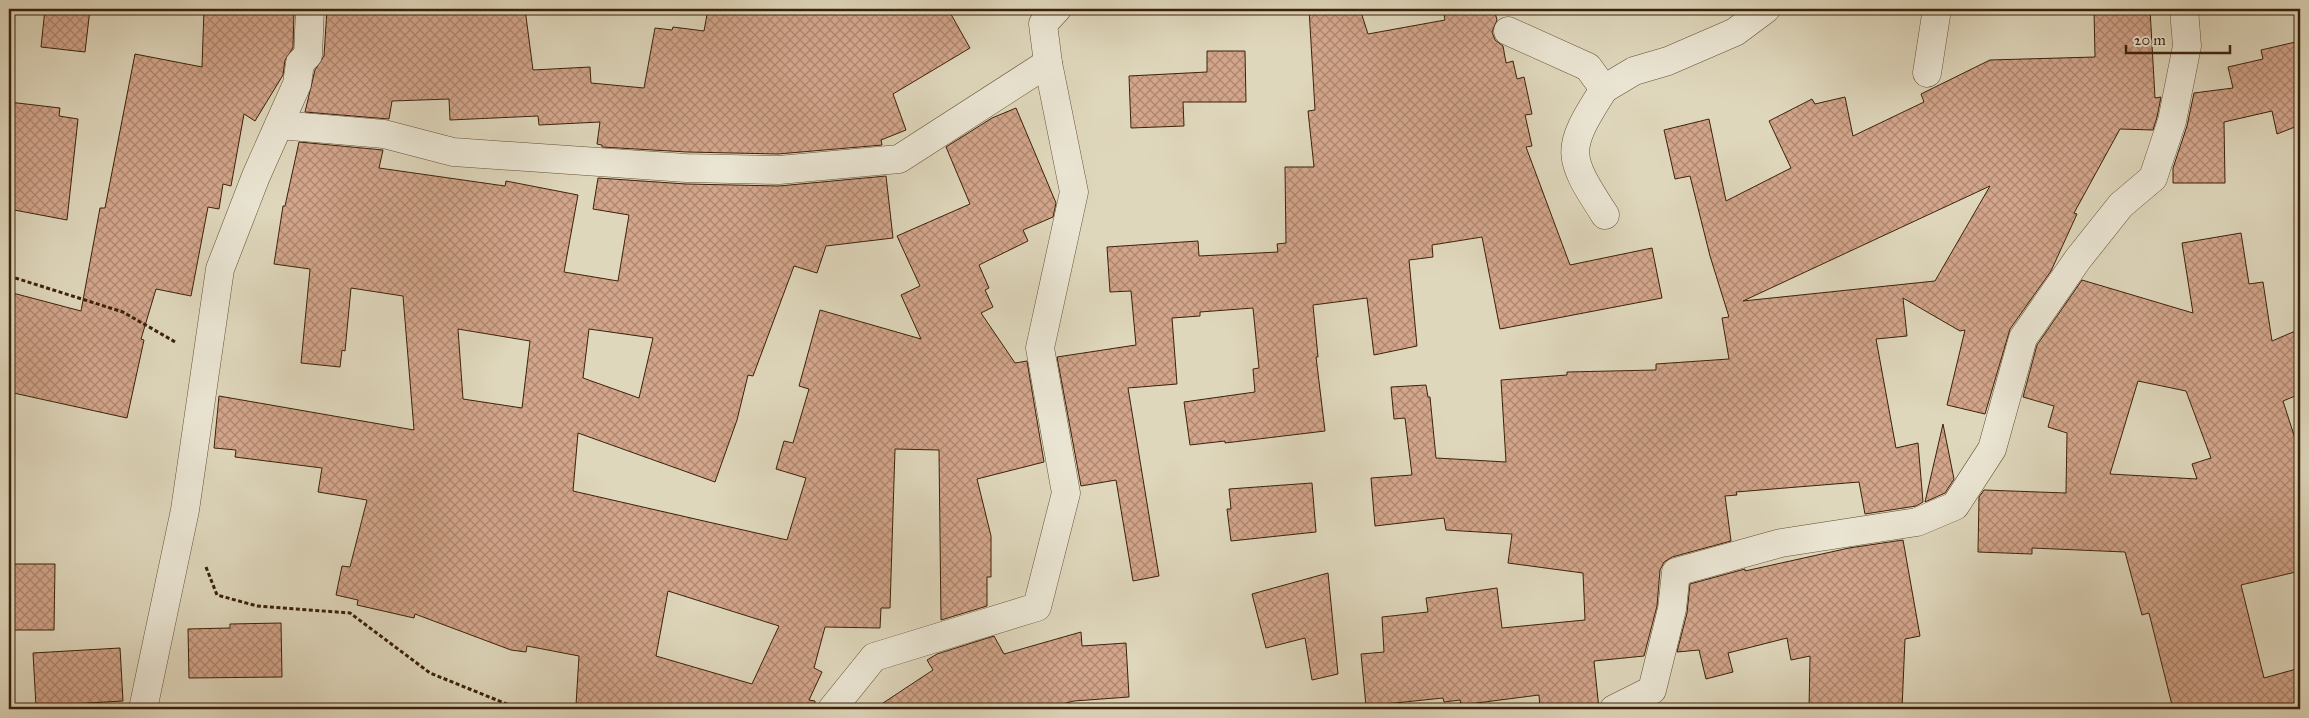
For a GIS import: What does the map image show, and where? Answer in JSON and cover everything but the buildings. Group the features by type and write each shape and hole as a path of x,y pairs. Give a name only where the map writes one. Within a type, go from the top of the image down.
{"street":[{"path":"143,709 185,510 220,269 256,176 298,84 300,63 308,56 310,9"},
{"path":"832,709 874,657 1036,608 1066,493 1040,348 1074,192 1048,63 1043,24 1057,9"},
{"path":"1605,215 1585,185 1574,162 1574,146 1585,118 1604,89 1634,71 1668,60 1735,32 1766,9"},
{"path":"1927,73 1937,9"},
{"path":"1614,709 1652,690 1672,610 1676,572 1781,543 1917,522 1955,506 1992,449 2023,338 2078,259 2120,205 2153,178 2172,121 2187,46 2184,9"},
{"path":"1508,31 1588,68 1604,89"},
{"path":"280,125 384,134 453,152 686,168 779,170 899,159 1048,63"}],"path":[{"path":"9,276 123,312 190,350 206,362"},
{"path":"204,561 216,595 258,606 350,613 430,673 519,709"}]}
